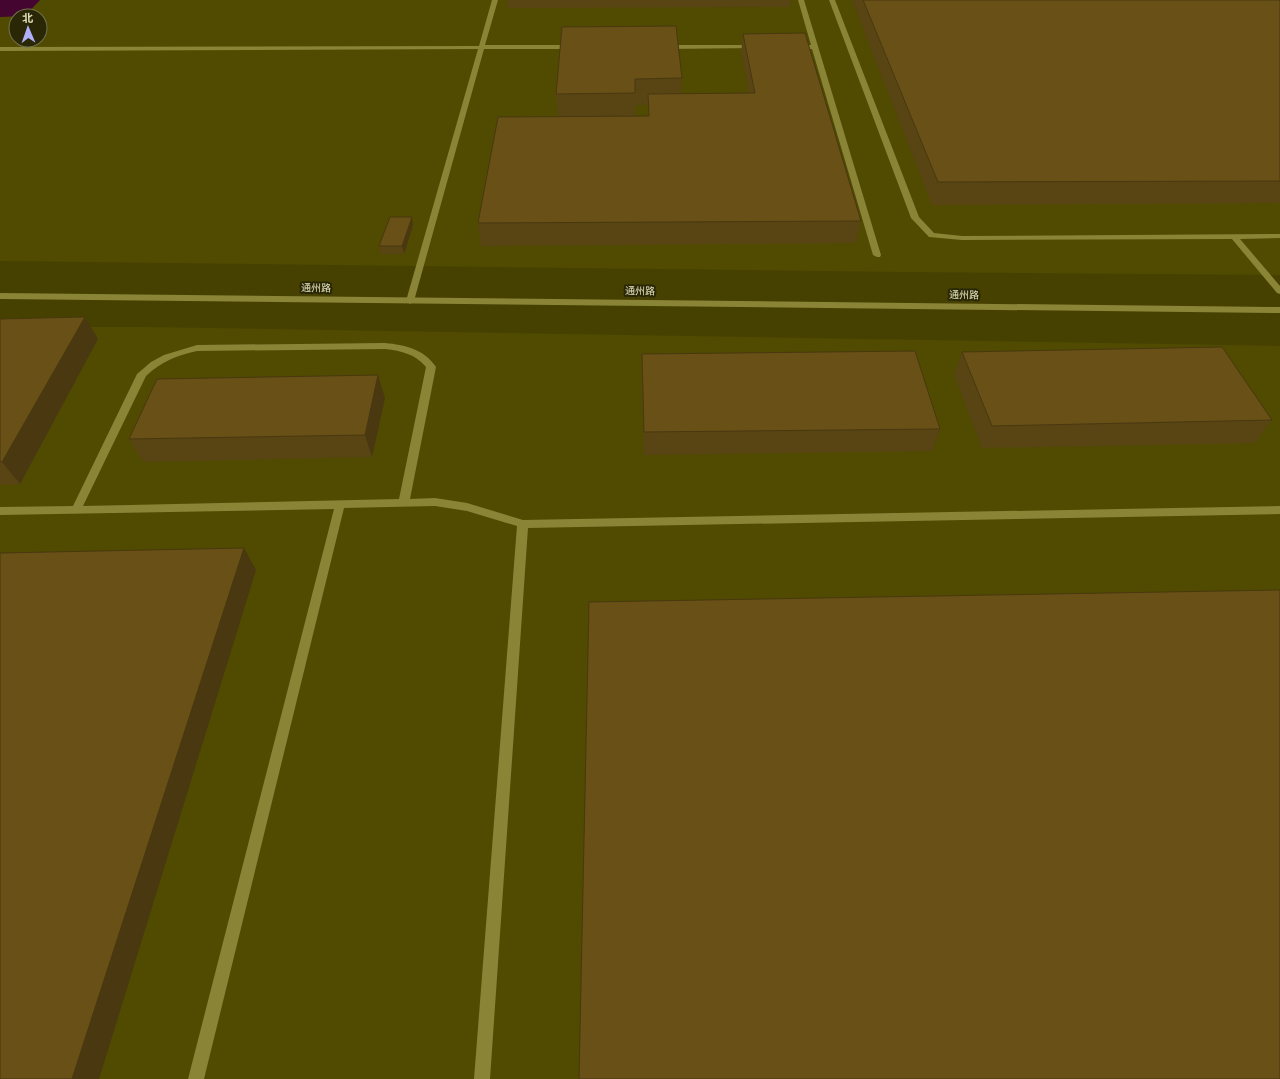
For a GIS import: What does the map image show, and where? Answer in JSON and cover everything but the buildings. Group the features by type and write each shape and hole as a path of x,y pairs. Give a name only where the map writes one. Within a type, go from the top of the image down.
{"street":[{"path":"410,301 495,0"},
{"path":"801,0 877,255"},
{"path":"832,0 915,218 932,235 962,238 1280,236"},
{"path":"791,47 815,46"},
{"path":"0,49 585,47"},
{"path":"656,47 760,47"},
{"path":"1234,236 1280,291"},
{"name":"通州路","path":"0,296 1280,310"},
{"path":"76,510 142,374 155,362 176,352 196,348 385,346 404,348 423,357 431,367 404,503"},
{"path":"0,511 435,502 467,507 523,524 1280,510"},
{"path":"196,1079 340,504"},
{"path":"482,1079 523,524"}],"shaded area":[{"path":"0,0 1280,0 1280,275 0,261"},
{"path":"0,0 40,0 32,8 8,8 8,17 0,17"},
{"path":"0,327 148,327 1280,346 1280,1079 0,1079"}]}
